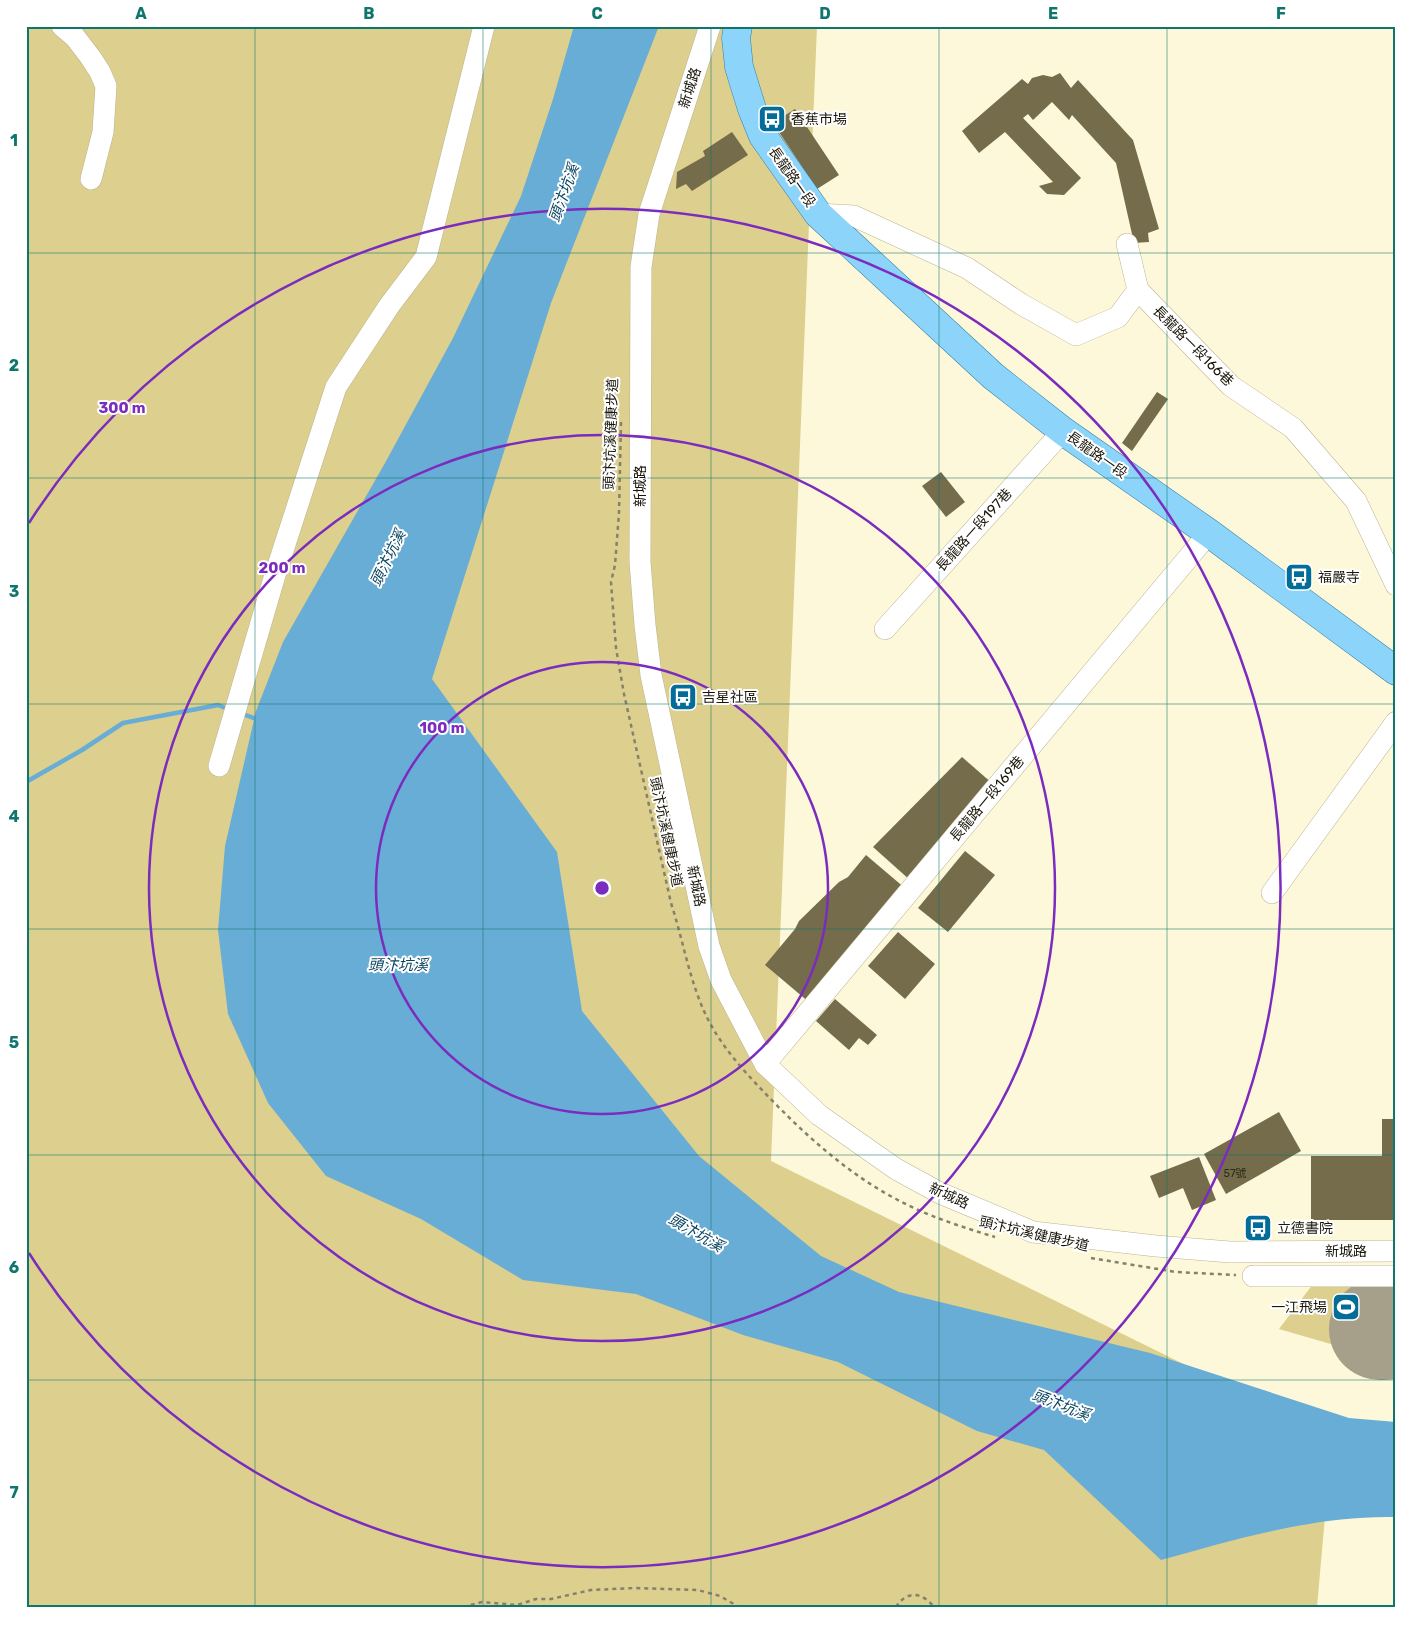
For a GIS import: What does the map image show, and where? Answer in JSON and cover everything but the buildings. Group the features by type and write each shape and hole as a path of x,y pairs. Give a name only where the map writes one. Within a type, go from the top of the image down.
{"main road":[{"name":"長龍路一段","path":"738,26 736,38 740,67 752,109 763,136 818,214 993,376 1063,432 1393,664"}],"street":[{"path":"62,26 75,37 91,58 106,86 104,132 90,179"},
{"path":"219,766 275,575 336,387 389,306 426,257 484,26"},
{"name":"新城路","path":"710,26 649,214 641,267 640,562 644,625 651,675 709,946 721,980 765,1064 820,1115 896,1169 940,1193 1033,1232 1156,1246 1230,1252 1396,1251"},
{"name":"長龍路一段","path":"818,214 854,216 967,268 1021,304 1076,335 1118,317 1138,290"},
{"path":"1127,244 1138,290"},
{"name":"長龍路一段166巷","path":"1138,290 1231,386 1293,428 1356,501 1396,585"},
{"name":"長龍路一段197巷","path":"885,629 1063,432"},
{"name":"長龍路一段169巷","path":"765,1064 1209,533"},
{"path":"1272,893 1396,722"},
{"path":"1253,1276 1396,1276"}],"path":[{"name":"頭汴坑溪健康步道","path":"621,418 619,513 615,565 611,582 619,668 671,903 685,957 701,1005 728,1051 743,1070 784,1114 820,1147 871,1185 898,1200 996,1238"},
{"name":"頭汴坑溪健康步道","path":"1089,1258 1176,1272 1253,1276"},
{"path":"463,1607 482,1602 517,1605 536,1599 551,1599 591,1590 635,1588 698,1590 720,1596 739,1607"},
{"path":"896,1607 903,1597 910,1595 922,1596 934,1607"}],"shaded area":[{"path":"26,26 817,26 771,1161 1332,1437 1317,1607 26,1607"},
{"name":"一江飛場","path":"1396,1282 1396,1363 1279,1329 1313,1284"}],"water":[{"name":"頭汴坑溪","path":"574,26 659,26 551,303 432,679 557,852 582,1011 699,1156 821,1256 899,1292 1150,1353 1349,1418 1396,1422 1396,1517 1366,1517 1307,1524 1248,1537 1161,1560 1044,1450 977,1431 838,1362 743,1335 636,1294 523,1280 421,1219 326,1176 268,1103 228,1014 218,930 225,846 256,711 283,642 385,463 453,338 521,196 553,99"}],"waterway":[{"path":"26,782 82,750 123,723 218,705 228,709"},
{"path":"240,713 259,720"}],"runway":[{"path":"1380,1329 1396,1328"}],"place":[{"name":"香蕉市場","path":"772,119"},
{"name":"福嚴寺","path":"1299,577"},
{"name":"吉星社區","path":"683,697"},
{"name":"立德書院","path":"1258,1228"},
{"name":"一江飛場","path":"1346,1307"}]}
